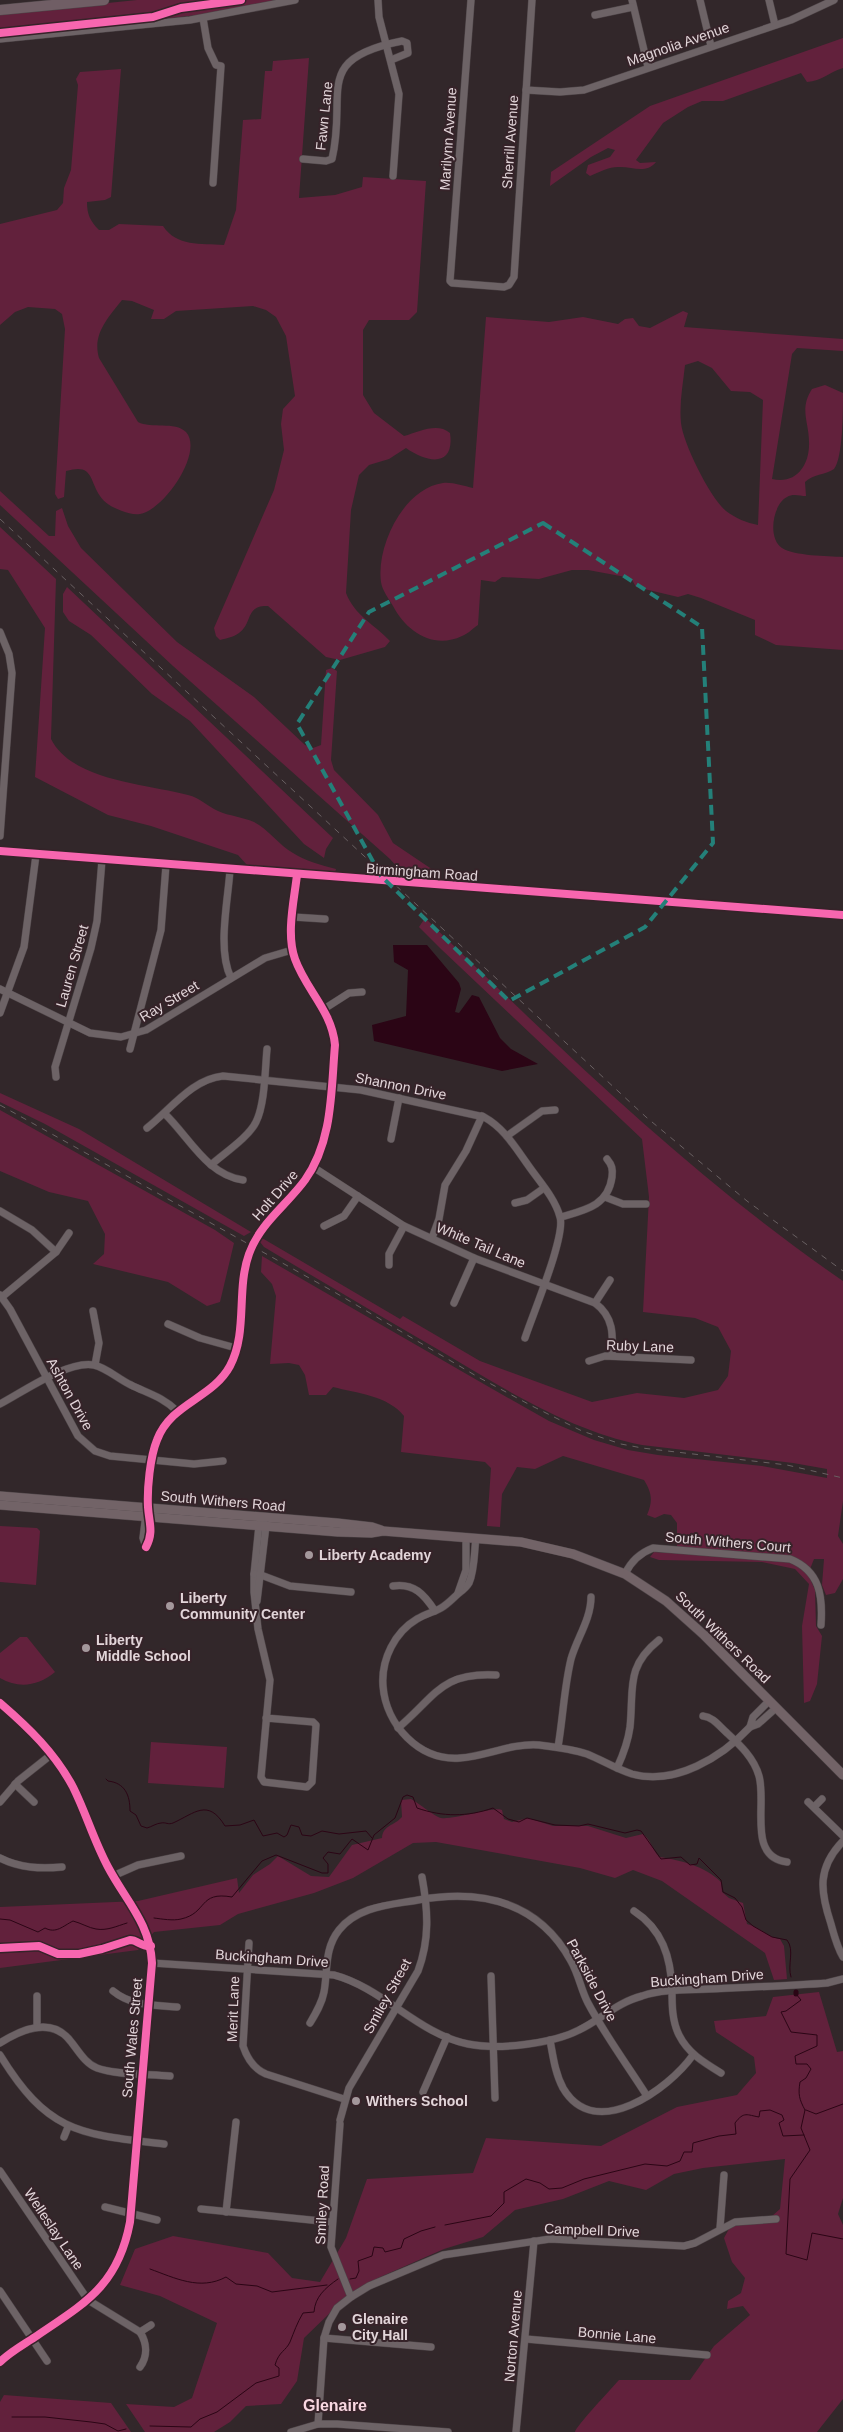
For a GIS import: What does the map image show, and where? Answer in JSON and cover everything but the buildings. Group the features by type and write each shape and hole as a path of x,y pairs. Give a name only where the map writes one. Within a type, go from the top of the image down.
{"highway":[{"path":"0,10 104,0"}],"main road":[{"name":"South Withers Road","path":"0,1496 148,1514"},
{"name":"South Withers Road","path":"0,1505 372,1527 383,1531 471,1537 548,1547 625,1574 666,1601 704,1635 843,1775"}],"street":[{"path":"0,39 203,18 295,0"},
{"path":"378,0 399,94 393,176"},
{"name":"Marilynn Avenue","path":"471,0 450,280 452,283 504,287 509,285"},
{"name":"Sherrill Avenue","path":"509,285 514,277 532,0"},
{"path":"700,0 711,46"},
{"path":"769,0 775,25"},
{"name":"Magnolia Avenue","path":"526,90 560,92 580,90 775,25 810,12 834,0"},
{"path":"594,15 632,4 648,67"},
{"path":"203,18 208,48 216,65 221,66 213,184"},
{"path":"387,45 402,41 409,46 406,55 390,60"},
{"name":"Fawn Lane","path":"303,159 326,161 332,159 341,74 353,58 364,51 387,45"},
{"path":"0,632 9,654 12,673 0,836"},
{"name":"Birmingham Road","path":"0,851 230,870 843,915"},
{"path":"0,1013 18,964 27,930 36,854"},
{"name":"Lauren Street","path":"56,1077 55,1067 97,921 102,860"},
{"path":"130,1049 162,930 166,865"},
{"path":"230,870 224,951 226,968 231,978"},
{"name":"Holt Drive","path":"148,1514 152,1459 160,1432 177,1410 206,1393 220,1380 230,1365 236,1348 244,1270 252,1246 266,1222 297,1189 313,1167 325,1136 332,1087 334,1033 324,1009 301,972 292,950 297,875"},
{"path":"293,916 325,919"},
{"name":"Ray Street","path":"0,989 90,1032 110,1037 135,1035 265,958 292,950"},
{"path":"324,1009 349,993 362,992"},
{"path":"211,1165 247,1133 256,1122 264,1080 267,1049"},
{"name":"Shannon Drive","path":"147,1128 179,1098 214,1077 230,1076 332,1087 399,1098 482,1116 497,1125 507,1136 554,1201 560,1217 559,1242 525,1338"},
{"path":"391,1139 399,1098"},
{"path":"507,1136 542,1111 555,1110"},
{"path":"164,1114 211,1165 230,1178 243,1180"},
{"path":"432,1238 439,1219 443,1193 448,1178 466,1151 482,1116"},
{"path":"560,1217 590,1209 605,1197 610,1189 613,1170 607,1159"},
{"name":"White Tail Lane","path":"313,1167 404,1226 474,1258 595,1303"},
{"path":"515,1203 527,1200 544,1188"},
{"path":"324,1226 344,1216 358,1196"},
{"path":"605,1197 623,1204 646,1204"},
{"path":"0,1211 32,1230 56,1252"},
{"path":"389,1265 389,1254 404,1226"},
{"path":"1,1296 56,1252 69,1233"},
{"path":"454,1304 474,1258"},
{"path":"610,1280 595,1303 606,1313 612,1326 612,1356"},
{"name":"Ashton Drive","path":"1,1296 78,1436 89,1447 110,1456 194,1464 223,1462"},
{"path":"92,1311 99,1342 95,1366"},
{"path":"168,1324 214,1342 236,1348"},
{"name":"Ruby Lane","path":"589,1361 612,1356 691,1360"},
{"path":"0,1404 76,1365 95,1366 131,1385 164,1399 177,1410"},
{"path":"263,1522 257,1575 256,1606 258,1629 270,1680 266,1718 261,1777 264,1782 307,1787 312,1782 316,1725 313,1722 266,1718"},
{"path":"471,1537 466,1570 458,1594 450,1602 408,1625 393,1643 384,1664 382,1684 389,1713 398,1728 420,1747 444,1757 461,1758 517,1746 558,1747 587,1754 634,1774 655,1776 678,1773 710,1759 736,1741 750,1727 758,1724 776,1708"},
{"name":"South Withers Court","path":"625,1574 632,1561 643,1552 653,1548 790,1559 804,1566 815,1577 822,1601 821,1625"},
{"path":"257,1575 290,1586 351,1592"},
{"path":"393,1586 413,1587 426,1596 435,1611"},
{"path":"558,1747 570,1661 576,1642 591,1610 591,1597"},
{"path":"617,1768 626,1747 630,1729 631,1683 634,1671 639,1660 659,1640"},
{"path":"398,1728 447,1683 464,1676 496,1675"},
{"path":"750,1727 753,1717 769,1700"},
{"name":"South Wales Street","path":"0,1703 23,1722 52,1754 73,1788 94,1840 113,1876 144,1926 151,1946 152,1963 130,2215 125,2248 117,2267 104,2285 88,2300 0,2362"},
{"path":"703,1716 710,1717 736,1741 750,1758 758,1774 762,1794 761,1834 766,1850 776,1860 787,1862"},
{"path":"0,1802 15,1784 52,1754"},
{"path":"15,1784 34,1802"},
{"path":"822,1799 811,1805 843,1836"},
{"path":"843,1841 830,1856 822,1888 823,1903 843,1957"},
{"path":"113,1876 138,1865 181,1856"},
{"path":"0,1858 16,1866 48,1869 62,1867"},
{"name":"Smiley Street","path":"340,2122 344,2099 418,1971 424,1954 428,1931 426,1898 422,1877"},
{"name":"Parkside Drive","path":"310,2023 322,1999 326,1959 332,1943 340,1929 352,1918 374,1908 426,1898 453,1895 475,1896 508,1904 530,1916 547,1930 564,1950 576,1971 586,1998 647,2096"},
{"path":"634,1911 650,1923 666,1950 670,1965 676,2028 693,2055 721,2073"},
{"name":"Merit Lane","path":"249,1943 243,2046 246,2056 260,2071 344,2099"},
{"name":"Buckingham Drive","path":"152,1963 325,1974 349,1980 447,2037 467,2044 494,2046 550,2040 571,2034 617,2006 641,1996 672,1992 826,1983 843,1979"},
{"path":"491,1976 495,2098"},
{"path":"113,1991 121,1998 137,2004 176,2007"},
{"path":"37,1996 37,2027"},
{"path":"0,2044 17,2032 37,2027 48,2027 71,2041 82,2057 96,2068 170,2076"},
{"path":"423,2092 447,2037"},
{"path":"550,2040 557,2074 564,2089 580,2104 597,2110 614,2111 632,2105 674,2078 693,2055"},
{"path":"0,2055 26,2093 45,2112 68,2127 89,2134 164,2144"},
{"path":"226,2212 236,2122"},
{"name":"Smiley Road","path":"340,2122 331,2222 331,2247 350,2297"},
{"path":"64,2137 68,2127"},
{"name":"Welleslay Lane","path":"0,2171 88,2300"},
{"path":"720,2228 724,2175"},
{"path":"105,2207 130,2215 157,2220"},
{"path":"200,2209 331,2222"},
{"name":"Campbell Drive","path":"350,2297 369,2286 443,2254 550,2239 684,2246 736,2222 776,2219"},
{"name":"Norton Avenue","path":"516,2432 534,2241"},
{"path":"0,2291 47,2361"},
{"path":"318,2424 324,2338 329,2322 337,2308 350,2297"},
{"path":"88,2300 140,2332 146,2347 146,2356 140,2367"},
{"path":"140,2332 151,2324"},
{"path":"324,2338 431,2346"},
{"name":"Bonnie Lane","path":"526,2339 707,2355"},
{"path":"291,2432 318,2424 381,2430 448,2432"}],"highlighted area":[{"path":"543,523 702,627 713,843 645,927 509,1001 381,876 297,724 369,612"}],"shaded area":[{"path":"137,0 282,0 217,13 0,36 0,14"},
{"path":"843,38 843,68 812,81 807,82 801,73 723,101 702,101 688,107 663,123 636,160 640,163 656,162 652,166 643,169 615,167 590,176 586,173 588,165 610,157 615,150 608,148 591,157 550,186 551,172 650,106"},
{"path":"309,58 299,198 335,195 362,187 363,177 426,181 417,312 409,320 369,320 363,330 363,395 374,413 404,436 434,428 450,433 448,452 444,457 430,459 422,457 406,448 389,459 369,465 359,475 351,510 346,593 354,608 390,641 385,647 340,660 326,657 268,606 261,606 252,611 243,629 233,636 220,640 216,636 214,628 274,490 284,450 281,424 283,409 295,396 286,336 276,317 266,310 253,306 176,311 164,319 151,319 154,310 132,301 122,300 107,320 98,341 99,358 138,422 149,425 176,427 186,432 190,441 190,453 179,479 160,502 150,510 140,514 122,511 107,503 100,496 89,474 81,469 66,471 64,497 58,499 55,494 65,329 62,314 55,309 28,307 15,312 0,325 0,224 57,210 63,203 64,188 71,170 78,85 76,79 80,72 121,69 111,197 105,200 87,202 91,220 96,227 99,230 109,230 119,224 163,226 175,238 182,241 224,245 236,210 243,120 261,119 265,71 272,71 273,61"},
{"path":"683,311 688,313 684,327 843,339 843,351 797,348 792,354 772,479 781,480 795,476 804,465 809,450 805,409 812,389 825,385 843,393 842,434 839,455 834,469 812,477 805,482 806,496 792,495 782,501 775,514 773,529 777,543 788,551 843,557 843,650 776,645 755,635 755,620 701,598 688,594 678,597 636,587 631,578 588,570 572,570 539,579 502,577 495,582 481,580 478,625 464,635 451,640 441,641 422,636 413,630 399,615 383,588 381,568 383,552 388,536 396,521 405,507 416,496 429,487 443,483 473,488 486,317 549,322 583,317 618,324 625,319 633,318 639,326 650,328","holes":["698,361 712,368 731,391 750,392 763,400 758,525 745,522 726,511 712,495 698,470 683,432 680,409 685,365"]},
{"path":"0,491 49,536 55,536 56,511 62,508 68,526 81,548 177,642 254,697 305,745 313,748 321,745 326,670 332,668 337,671 331,760 334,770 378,815 393,843 439,874 440,882 408,879 390,859 173,666 0,505"},
{"path":"0,527 56,579 51,739 61,753 76,764 112,779 188,795 218,811 254,822 293,853 308,861 336,869 335,873 247,865 238,855 151,826 108,815 35,777 45,628 8,570 0,569"},
{"path":"67,587 333,838 326,849 324,858 304,844 190,721 152,694 91,635 69,621 63,612 63,594"},
{"path":"425,918 626,1108 732,1198 787,1241 843,1281 843,1501 838,1536 843,1544 843,1579 835,1593 826,1595 822,1585 824,1559 814,1559 808,1574 815,1590 816,1626 822,1636 817,1684 810,1701 804,1703 802,1626 809,1584 795,1569 762,1562 659,1560 650,1557 654,1552 677,1553 677,1523 671,1515 664,1514 655,1518 647,1515 651,1497 644,1480 563,1456 535,1469 517,1467 502,1494 500,1527 487,1526 491,1468 485,1462 401,1452 404,1416 398,1409 372,1396 333,1387 326,1395 309,1395 305,1375 299,1365 289,1363 270,1364 276,1296 272,1284 261,1272 262,1256 549,1421 594,1440 628,1450 658,1455 762,1466 827,1478 827,1469 793,1463 642,1445 590,1430 515,1395 264,1247 260,1242 262,1238 400,1319 403,1316 480,1361 592,1402 637,1393 684,1398 718,1390 728,1376 731,1351 718,1327 695,1318 643,1312 649,1197 642,1139 419,927"},
{"path":"393,945 427,945 459,983 461,989 455,1012 459,1013 472,995 479,997 500,1038 511,1049 538,1064 502,1071 374,1041 372,1025 406,1016 408,970 394,962"},
{"path":"0,1093 79,1129 251,1232 244,1236 45,1124 0,1102"},
{"path":"0,1110 215,1230 234,1243 220,1302 207,1306 168,1282 93,1264 104,1254 105,1234 88,1201 49,1192 0,1171"},
{"path":"0,1526 37,1528 40,1531 36,1585 0,1582"},
{"path":"20,1637 27,1637 55,1672 35,1683 21,1685 0,1678 0,1653"},
{"path":"151,1742 227,1747 224,1788 148,1783"},
{"path":"411,1799 441,1818 498,1809 502,1810 504,1819 512,1822 528,1818 553,1826 588,1826 626,1838 643,1834 659,1857 692,1865 715,1876 721,1882 722,1892 729,1898 743,1903 747,1924 780,1939 784,1946 787,1979 774,1980 765,1953 662,1881 633,1870 615,1878 580,1868 436,1842 413,1843 353,1878 314,1893 238,1914 220,1925 154,1932 138,1950 0,1968 0,1907 138,1901 237,1878 239,1893 253,1875 270,1864 278,1856 311,1876 329,1877 352,1845 382,1838 384,1830 402,1817 401,1800"},
{"path":"819,1992 837,2052 843,2051 843,2198 838,2214 843,2225 843,2399 817,2432 575,2432 619,2380 690,2380 714,2346 750,2315 743,2306 727,2309 728,2301 741,2293 745,2278 732,2262 724,2238 730,2227 742,2223 764,2223 780,2209 785,2159 703,2168 674,2174 646,2190 609,2181 563,2199 515,2210 483,2237 444,2249 378,2278 333,2310 304,2338 297,2381 281,2404 246,2406 230,2422 214,2432 145,2432 126,2404 174,2407 192,2398 217,2323 160,2296 120,2285 135,2249 173,2236 268,2253 292,2278 320,2282 346,2238 367,2179 473,2173 486,2138 601,2146 677,2107 737,2095 756,2073 754,2057 716,2032 714,2021 766,2016 773,1997"},
{"path":"4,2395 111,2403 131,2432 0,2432 0,2402"}],"waterway":[{"path":"106,1779 122,1787 128,1795 130,1811 136,1815 141,1826 147,1828 159,1823 171,1824 195,1812 207,1810 219,1817 225,1826 240,1825 254,1820 263,1836 277,1833 284,1837 287,1835 291,1825 299,1827 302,1835 311,1836 322,1831 339,1834 366,1831 372,1838"},
{"path":"154,1918 181,1919 196,1912 213,1897 232,1897 262,1861 276,1855 322,1873 328,1873 328,1864 323,1858 328,1852 340,1854 352,1839 368,1850 374,1835 395,1818 403,1797 407,1795 413,1797 417,1808 436,1813 455,1815 493,1808 508,1819 519,1822 527,1818 555,1825 579,1826 588,1824 625,1833 637,1830 641,1831 661,1859 681,1857 690,1865 697,1864 699,1858 721,1880 723,1892 735,1898 742,1907 746,1920 772,1937 787,1940 791,1953 791,1977"},
{"path":"0,1919 10,1920 38,1932 45,1928 56,1930 73,1921 91,1928 100,1929 112,1928 127,1923"},
{"path":"796,1994 801,2000 786,2011 781,2012 791,2032 817,2035 817,2046 795,2056 796,2064 807,2064 811,2069 806,2078 800,2082 801,2103 805,2110"},
{"path":"806,2110 816,2114 843,2104"},
{"path":"445,2225 491,2216 504,2203 504,2192 526,2179 540,2183 549,2189 562,2188 584,2179 645,2164 667,2166 680,2161 684,2152 692,2152 693,2143 719,2136 736,2134 735,2123 743,2115 759,2117 760,2111 770,2110 782,2115 784,2120 779,2123 783,2136 804,2135"},
{"path":"805,2110 801,2128 810,2150 790,2179 786,2254 807,2260 812,2233 843,2239"},
{"path":"350,2279 356,2278 359,2271 358,2261 372,2256 374,2247 383,2248 385,2252 401,2248 404,2239 435,2227"},
{"path":"150,2269 188,2282 197,2283 207,2283 226,2277 236,2284 257,2286 272,2292 327,2285"},
{"path":"150,2426 191,2427 200,2419 217,2412 256,2383 279,2376 279,2368 275,2365 280,2354 288,2345 303,2313 314,2312 316,2302 322,2293 338,2279"},
{"path":"12,2417 45,2417 105,2424 118,2431 126,2429"}],"railway":[{"path":"0,519 646,1117 747,1201 843,1271"},
{"path":"0,1105 336,1293 478,1377 582,1431 621,1444 642,1448 787,1465 843,1478"}],"cycle path":[{"path":"0,33 153,17 181,8 241,0"},
{"path":"0,851 843,915"},
{"path":"146,1547 150,1537 148,1507 150,1473 152,1455 157,1440 163,1428 172,1417 213,1386 230,1366 239,1339 243,1282 249,1254 260,1233 305,1180 314,1165 326,1132 335,1045 329,1022 305,981 292,949 291,928 297,875"},
{"path":"0,1703 41,1742 66,1775 78,1797 108,1867 142,1924 147,1936 152,1963 130,2222 125,2244 108,2278 97,2291 69,2314 0,2362"},
{"path":"0,1948 39,1946 58,1954 79,1954 130,1940 151,1946"}],"place":[{"name":"Liberty Academy","path":"309,1555"},
{"name":"Liberty Community Center","path":"170,1606"},
{"name":"Liberty Middle School","path":"86,1648"},
{"name":"Withers School","path":"356,2101"},
{"name":"Glenaire City Hall","path":"342,2327"}],"district":[{"name":"Glenaire","path":"335,2405"}]}
